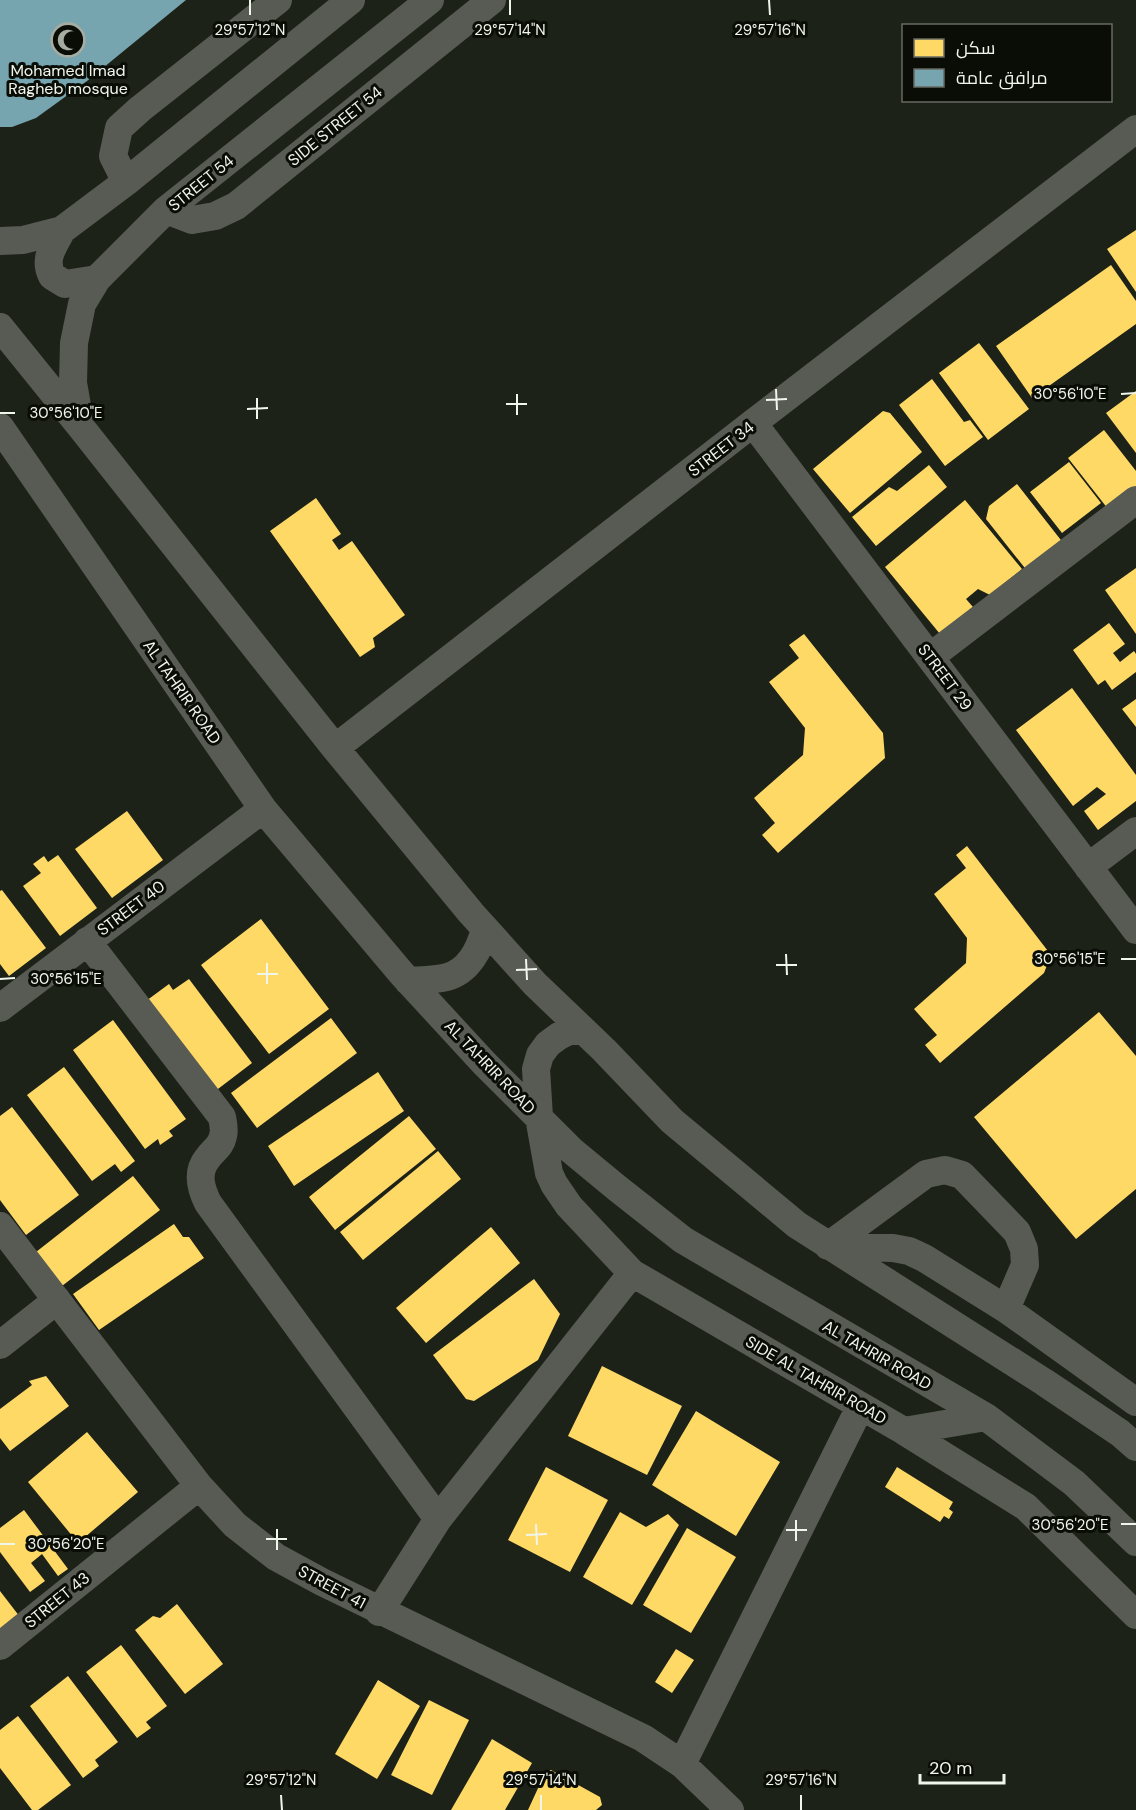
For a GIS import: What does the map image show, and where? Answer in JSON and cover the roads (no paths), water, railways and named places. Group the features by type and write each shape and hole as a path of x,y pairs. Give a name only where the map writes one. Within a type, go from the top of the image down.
{"street":[{"path":"126,182 113,156 119,128 278,0"},
{"path":"0,241 23,240 62,230 126,182 351,0"},
{"name":"STREET 54","path":"80,426 73,383 74,343 82,304 97,279 166,210 430,0"},
{"name":"SIDE STREET 54","path":"166,210 192,220 215,216 236,206 492,0"},
{"name":"STREET 34","path":"335,748 1136,129"},
{"path":"62,230 48,262 52,276 66,284 97,279"},
{"path":"0,327 335,748 485,928 535,984 672,1121 797,1225 1044,1382 1120,1433 1136,1447"},
{"name":"STREET 29","path":"753,423 1136,930"},
{"name":"AL TAHRIR ROAD","path":"0,428 263,809 408,981 484,1063 572,1150 683,1240 986,1417 1074,1483 1136,1542"},
{"path":"930,657 1136,500"},
{"name":"STREET 40","path":"0,1008 263,809"},
{"path":"1088,867 1136,831"},
{"path":"408,981 448,976 460,970 477,951 485,928"},
{"path":"87,941 222,1117 224,1135 222,1141 206,1159 200,1177 202,1192 208,1203 438,1519"},
{"name":"SIDE AL TAHRIR ROAD","path":"585,1032 571,1030 548,1044 540,1055 536,1069 539,1117 549,1173 569,1206 632,1273 904,1431 1026,1507 1136,1615"},
{"path":"828,1246 926,1174 945,1170 962,1175 1017,1232 1024,1249 1025,1265 1006,1309"},
{"name":"STREET 41","path":"0,1226 199,1486 235,1525 276,1557 380,1612 643,1738 682,1764 730,1810"},
{"path":"828,1246 893,1248 909,1251 924,1258 1006,1309 1136,1401"},
{"path":"380,1612 438,1519 632,1273"},
{"path":"0,1344 57,1300"},
{"path":"682,1764 860,1407"},
{"path":"904,1431 986,1417"},
{"name":"STREET 43","path":"0,1646 199,1486"}],"place":[{"name":"Mohamed Imad Ragheb mosque","path":"68,40"}]}
